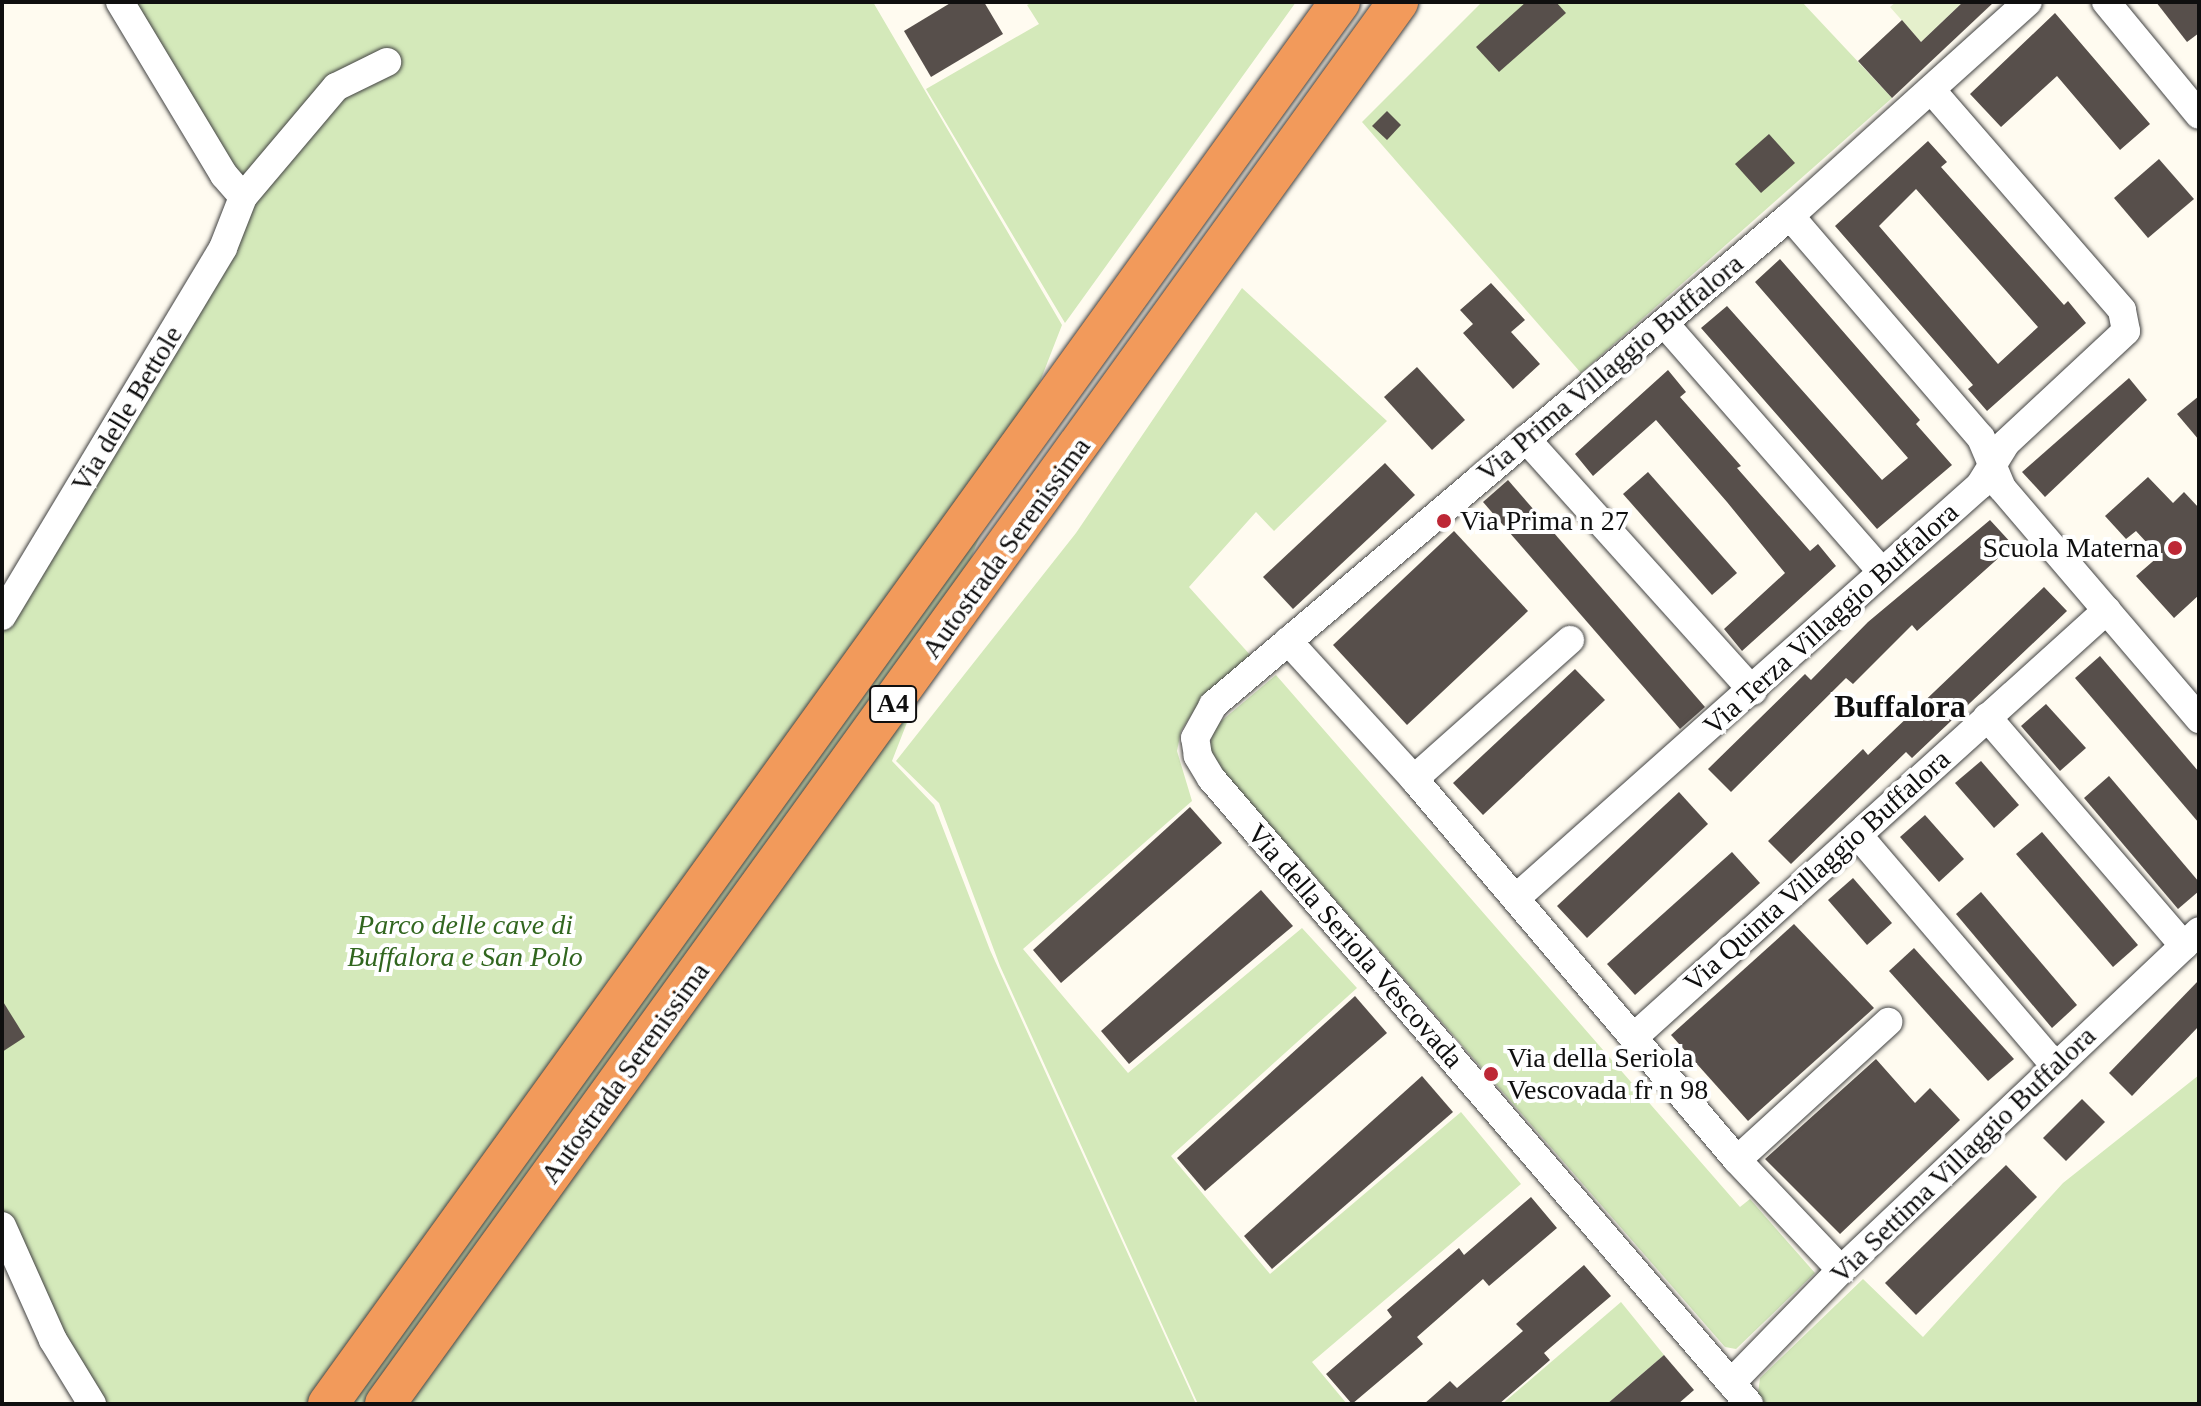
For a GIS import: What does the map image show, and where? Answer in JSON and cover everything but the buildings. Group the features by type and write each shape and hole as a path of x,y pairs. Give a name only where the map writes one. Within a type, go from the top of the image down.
{"highway":[{"name":"Autostrada Serenissima","path":"328,1404 1340,2"},
{"name":"Autostrada Serenissima","path":"385,1404 1398,2"}],"street":[{"path":"120,2 224,175 243,197"},
{"name":"Via Prima Villaggio Buffalora","path":"1211,778 1198,756 1195,738 1201,721 1288,641 1790,216 2028,2"},
{"path":"2106,2 2199,115"},
{"name":"Via delle Bettole","path":"2,616 223,248 243,197 336,87 387,62"},
{"name":"Via Terza Villaggio Buffalora","path":"1516,898 1753,691 1881,571 1980,485 2006,443 2121,337 2127,324 2122,310 1932,91"},
{"path":"1790,216 1981,438 2002,488 2199,719"},
{"path":"1664,323 1881,571"},
{"path":"1526,439 1753,691"},
{"name":"Via Quinta Villaggio Buffalora","path":"1634,1037 2107,610"},
{"path":"1414,779 1570,640"},
{"path":"1288,641 1414,779 1737,1160 1841,1270"},
{"path":"1987,717 2191,938"},
{"name":"Via della Seriola Vescovada","path":"1211,778 1740,1394"},
{"path":"1858,835 2056,1067"},
{"name":"Via Settima Villaggio Buffalora","path":"1740,1394 1841,1270 2191,938"},
{"path":"1737,1160 1888,1022"},
{"path":"2,1226 53,1340 92,1404"}],"green space":[{"name":"Parco delle cave di Buffalora e San Polo","path":"126,2 873,2 1062,325 892,761 934,805 990,950 1196,1404 87,1404 2,1214 2,629 241,217"},
{"path":"1033,2 1296,2 1065,323 926,89 1039,24 1027,5"},
{"path":"1482,2 1802,2 1892,98 1581,373 1362,122"},
{"path":"1896,2 1963,2 1921,42 1890,7"},
{"path":"1242,288 1387,421 1274,531 1256,512 1189,587 1252,657 1204,695 1181,731 1177,751 1192,801 1023,949 1128,1073 1302,928 1357,988 1171,1156 1270,1274 1461,1112 1521,1184 1312,1362 1347,1404 1198,1404 1000,966 939,803 896,761 1076,533"},
{"path":"1276,675 1740,1207 1750,1199 1815,1273 1736,1349 1725,1347 1209,755 1213,728"},
{"path":"2199,1075 2199,1404 1766,1404 1758,1394 1760,1378 1863,1279 1923,1337 2063,1183"},
{"path":"1621,1302 1664,1355 1607,1404 1502,1404"}],"place":[{"name":"Via Prima n 27","path":"1444,521"},
{"name":"Scuola Materna","path":"2175,548"},
{"name":"Via della Seriola Vescovada fr n 98","path":"1491,1074"}],"district":[{"name":"Buffalora","path":"1900,706"}]}
